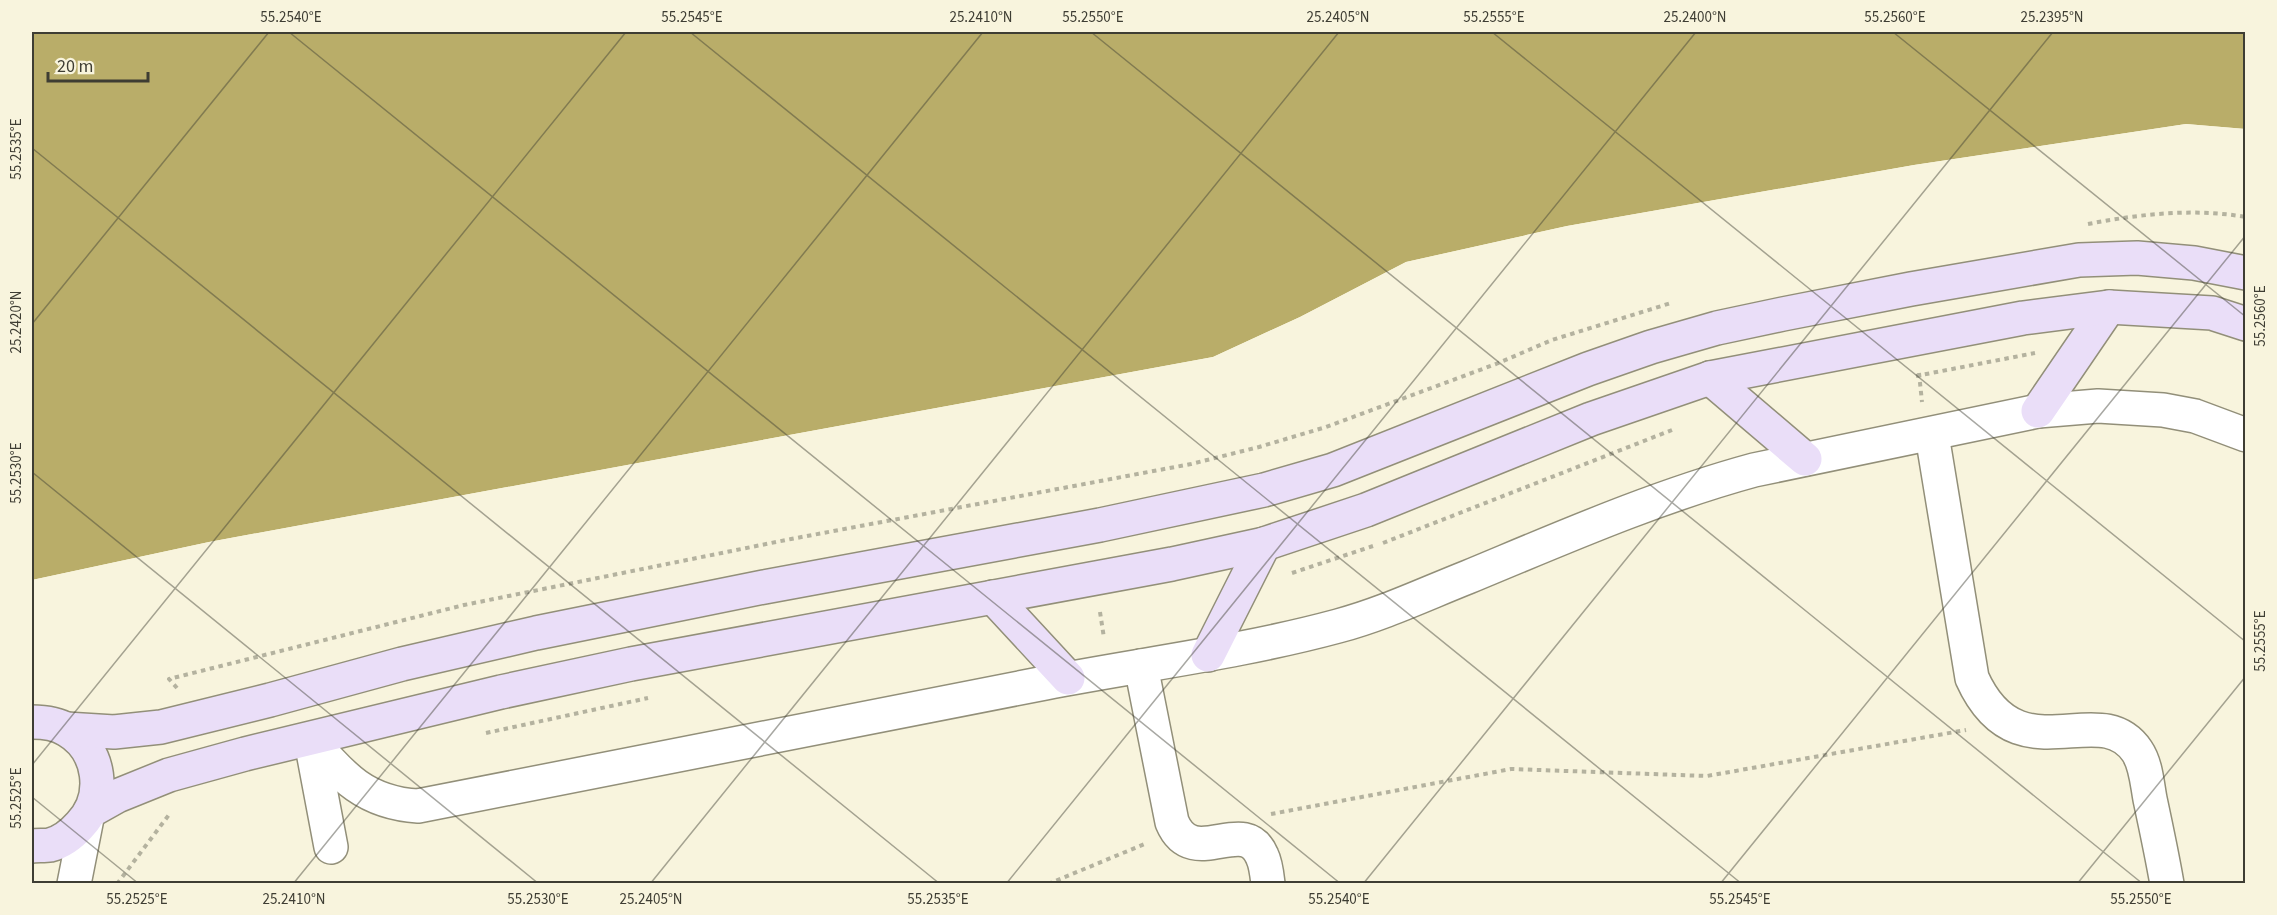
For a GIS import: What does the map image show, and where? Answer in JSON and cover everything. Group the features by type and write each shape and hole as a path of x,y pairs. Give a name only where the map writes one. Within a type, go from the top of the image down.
{"street":[{"path":"32,722 48,723 66,729 114,732 138,730 536,633 776,585 1101,525 1264,490 1333,470 1588,369 1651,347 1716,328 1783,314 2079,260 2137,258 2194,263 2246,273"},
{"path":"2038,411 2109,307"},
{"path":"32,846 50,845 71,835 90,814 117,796 169,775 245,753 501,692 631,664 1172,564 1264,544 1366,510 1591,419 1710,378 2023,318 2109,307 2212,313 2246,324"},
{"path":"1710,378 1804,459"},
{"path":"310,739 333,766 369,795 401,805 418,806 1068,678 1208,655 1342,625 1406,602 1664,497 1742,473 2038,411 2098,406 2163,410 2195,416 2246,435"},
{"path":"1932,435 1972,678 1986,704 2007,723 2024,730 2044,733 2107,730 2128,740 2142,759 2167,884"},
{"path":"1208,655 1264,544"},
{"path":"993,597 1068,678"},
{"path":"1141,666 1172,822 1176,832 1193,844 1204,845 1233,838 1250,842 1262,855 1268,884"},
{"path":"66,729 81,741 91,756 97,774 97,792 74,884"},
{"path":"310,739 331,847"}],"path":[{"path":"2087,224 2160,213 2199,212 2246,217"},
{"path":"203,716 169,679 464,605 802,536 1156,471 1248,450 1326,428 1497,364 1552,340 1676,302"},
{"path":"1511,769 1707,776 2007,723"}],"shaded area":[{"path":"32,32 2245,32 2246,129 2186,124 1914,165 1567,226 1406,262 1300,317 1213,357 209,542 32,580"}],"pier":[{"path":"2186,124 2245,129 2246,132 2186,127 1915,168 1567,229 1407,265 1214,360 210,545 32,583 32,580 209,542 1213,357 1300,317 1406,262 1567,226 1914,165"}]}
